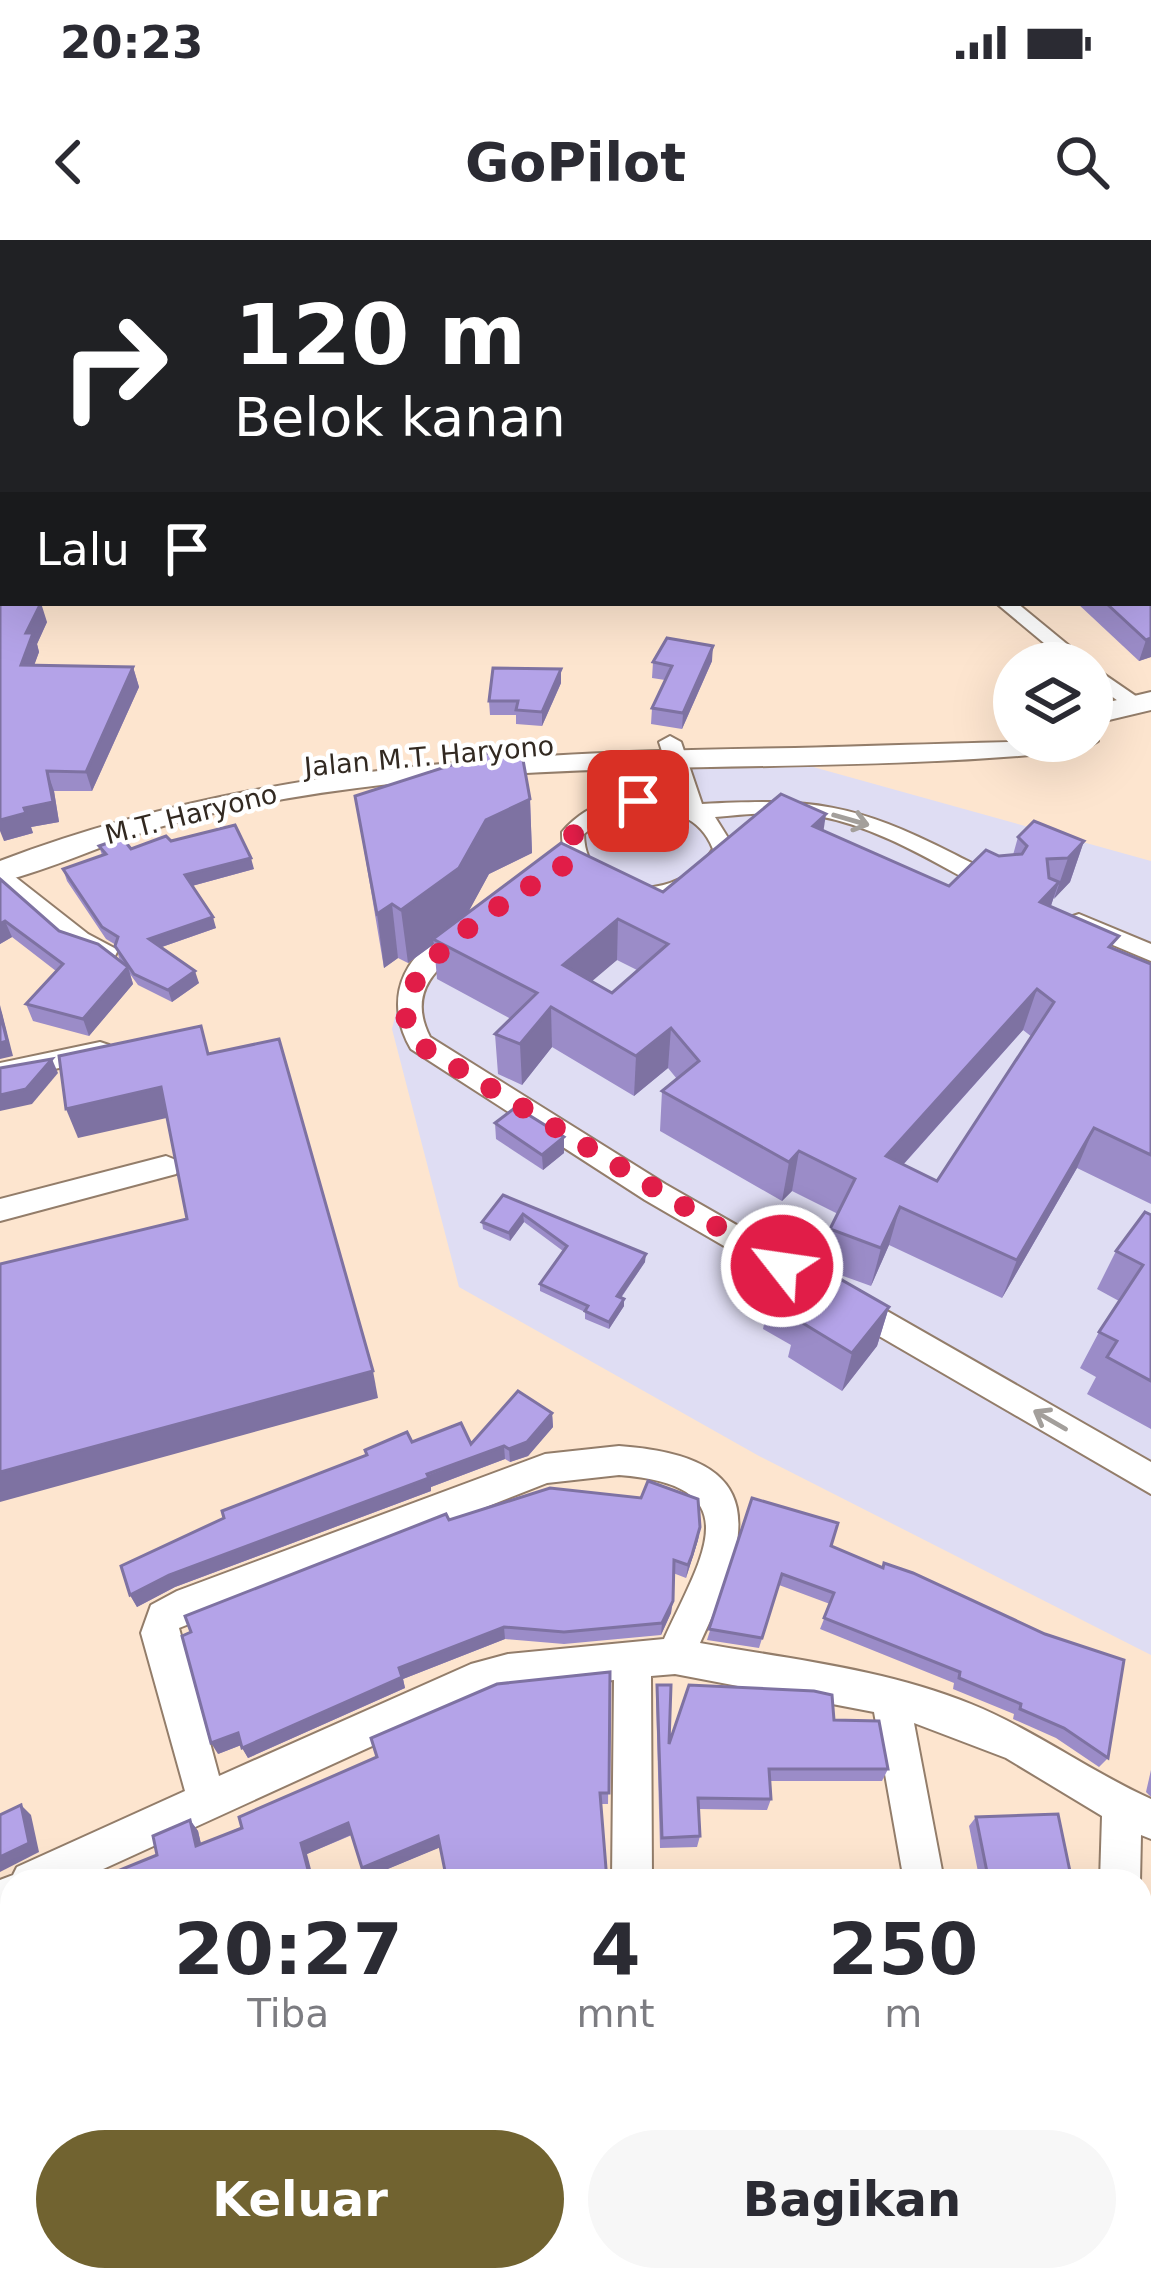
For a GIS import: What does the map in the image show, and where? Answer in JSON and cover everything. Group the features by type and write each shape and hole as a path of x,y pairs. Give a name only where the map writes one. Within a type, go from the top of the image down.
{"highway":[{"path":"1113,714 1146,712"},
{"path":"1113,729 1146,712"},
{"name":"Jalan M.T. Haryono","path":"673,750 993,726"},
{"name":"Jalan M.T. Haryono","path":"0,850 174,792 296,767 434,750 673,750 895,757 993,749"},
{"name":"M.T. Haryono","path":"0,872 124,827 280,792 445,769 630,759 673,750"}],"street":[{"path":"1009,606 1054,642"},
{"path":"1113,688 1146,712"},
{"path":"673,750 693,812 710,822 724,849 721,864 710,877 692,887 645,895 621,892 563,866 583,820 598,811 638,801 693,812 791,806 868,824 998,886"},
{"path":"630,759 638,801"},
{"path":"0,872 79,940 106,950"},
{"path":"1046,907 1151,953"},
{"path":"482,922 431,959 414,978 405,1011 420,1043 655,1192 1151,1479"},
{"path":"0,1072 110,1049"},
{"path":"0,1210 166,1167"},
{"path":"207,1801 159,1633 164,1617 177,1608 545,1469 574,1460 638,1460 699,1480 718,1499 721,1545 675,1655"},
{"path":"57,1869 470,1682 508,1672 675,1655 890,1697 963,1718 1020,1744 1137,1813 1123,1869"},
{"path":"632,1869 633,1658"},
{"path":"890,1697 922,1869"}],"shaded area":[{"path":"806,765 1151,861 1151,1655 759,1456 459,1287 392,1029 404,978 551,863 616,795 613,772"}],"building":[{"path":"0,606 40,606 26,633 33,633 21,665 133,667 86,772 47,771 53,802 24,808 26,813 0,820"},
{"path":"1109,606 1151,606 1151,638 1146,640"},
{"path":"667,638 713,646 683,713 652,708 672,666 653,662"},
{"path":"493,668 561,669 542,712 516,710 518,701 489,701"},
{"path":"520,743 530,799 486,820 459,868 401,910 392,904 377,914 355,796"},
{"path":"781,794 826,814 813,826 949,886 986,850 999,856 1022,854 1027,846 1018,837 1034,821 1084,841 1068,858 1047,859 1049,878 1059,882 1040,902 1119,936 1109,947 1151,964 1151,1155 1094,1128 1017,1260 900,1207 881,1248 830,1229 855,1179 799,1151 789,1162 662,1091 699,1061 671,1028 636,1056 551,1007 520,1044 495,1034 537,993 433,939 561,843 663,892","holes":["618,919 668,944 612,993 563,965","1037,989 1054,1002 937,1181 886,1156"]},
{"path":"235,825 251,858 185,875 213,917 149,939 195,971 168,990 134,974 115,946 118,937 102,927 63,869 106,854 99,846 116,840 124,840 131,849 166,836 171,841"},
{"path":"0,879 59,931 98,944 128,967 83,1019 26,1004 63,964 5,921 0,924"},
{"path":"0,1012 7,1041 0,1043"},
{"path":"201,1026 208,1054 279,1039 373,1371 0,1472 0,1264 187,1219 161,1087 66,1109 59,1056"},
{"path":"52,1059 26,1089 0,1095 0,1068"},
{"path":"516,1107 564,1137 542,1155 495,1123"},
{"path":"503,1195 646,1254 617,1296 624,1299 609,1322 585,1311 588,1306 540,1284 567,1246 523,1214 509,1233 482,1222"},
{"path":"1145,1212 1151,1215 1151,1381 1107,1357 1117,1341 1099,1332 1143,1265 1116,1251"},
{"path":"794,1264 826,1283 833,1275 889,1307 852,1353 796,1319 804,1310 771,1290"},
{"path":"518,1391 552,1413 527,1442 427,1474 429,1478 169,1575 130,1595 121,1566 224,1518 222,1511 367,1455 365,1450 407,1432 412,1442 461,1423 471,1444"},
{"path":"648,1481 698,1499 700,1527 692,1555 688,1565 674,1560 673,1601 662,1623 564,1632 504,1627 399,1668 402,1677 242,1748 238,1733 211,1743 182,1636 191,1632 185,1616 446,1514 449,1520 550,1488 641,1498"},
{"path":"752,1498 838,1523 831,1546 883,1568 884,1563 913,1573 1045,1634 1124,1660 1108,1758 1064,1728 1020,1709 1021,1704 959,1678 960,1672 824,1618 834,1593 782,1574 762,1638 709,1629"},
{"path":"610,1672 609,1793 600,1793 606,1869 445,1869 438,1836 362,1868 348,1823 301,1843 308,1869 123,1869 157,1855 153,1836 190,1820 196,1846 242,1828 239,1817 377,1757 371,1738 497,1684"},
{"path":"657,1685 671,1685 669,1744 689,1685 814,1691 832,1695 834,1720 879,1721 888,1769 769,1769 771,1799 698,1798 700,1836 662,1838"},
{"path":"21,1805 29,1843 0,1857 0,1815"},
{"path":"1058,1814 1069,1869 986,1869 976,1817"}],"route":[{"path":"638,801 598,811 583,820 569,846 572,860 431,959 407,994 410,1028 420,1043 451,1064 782,1266"}]}
